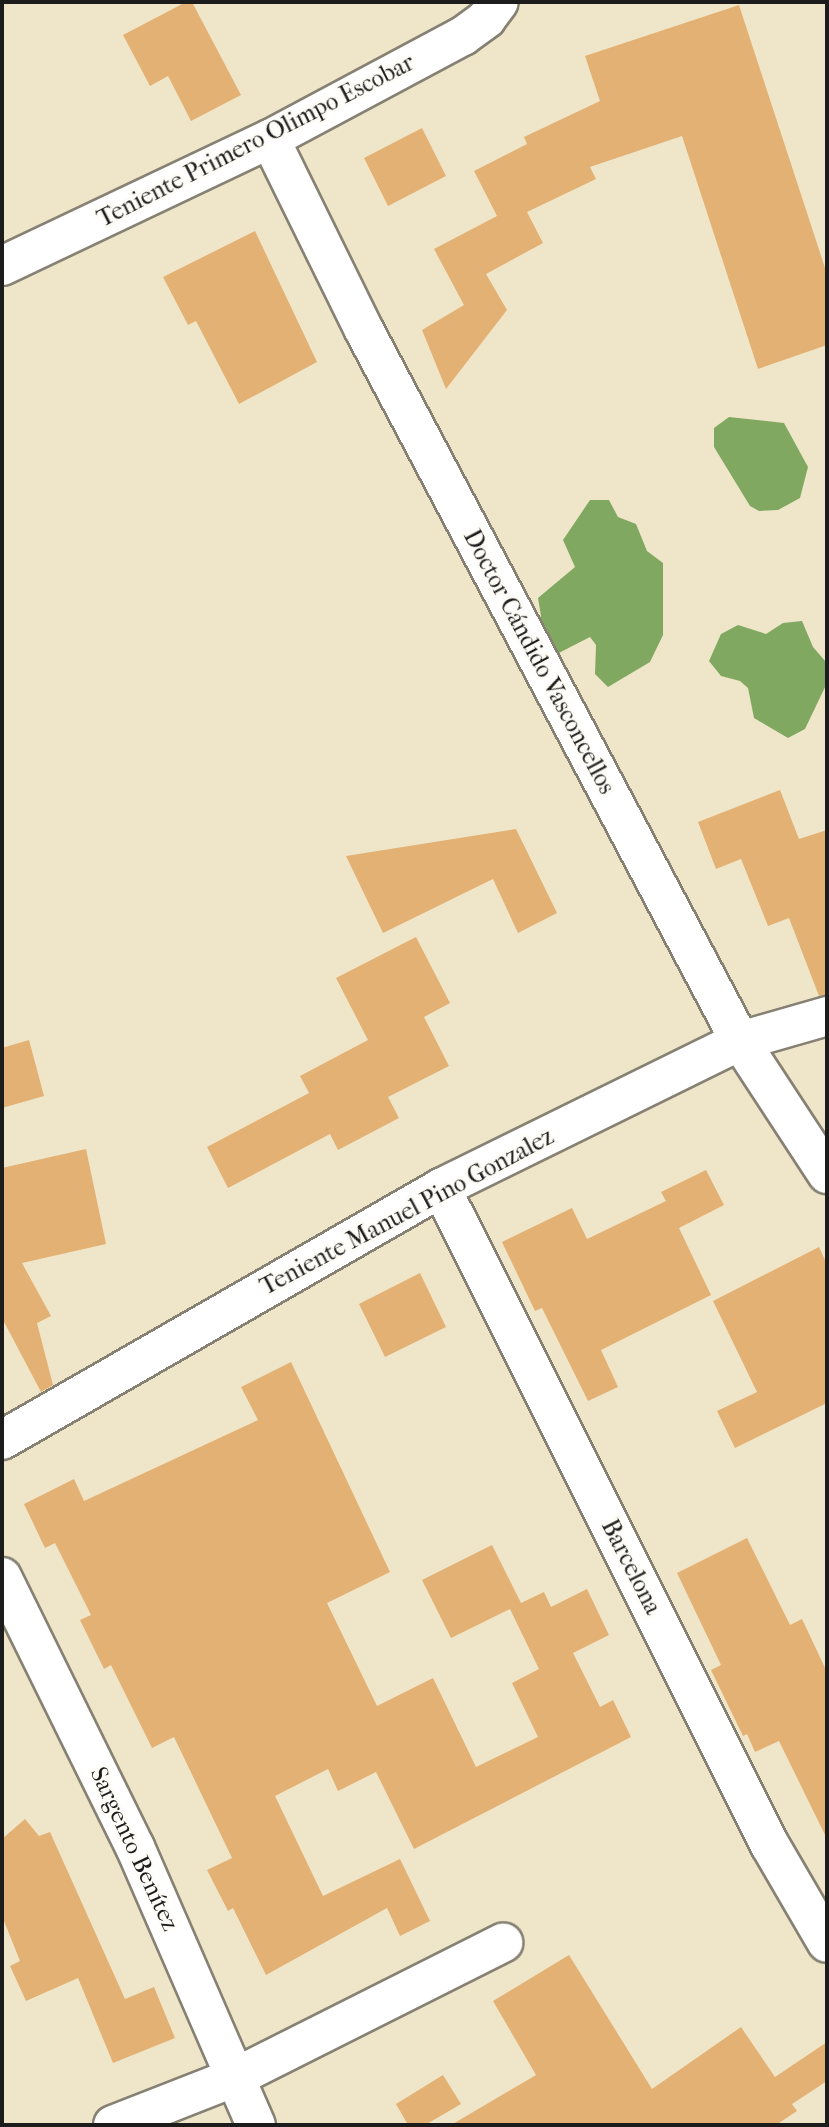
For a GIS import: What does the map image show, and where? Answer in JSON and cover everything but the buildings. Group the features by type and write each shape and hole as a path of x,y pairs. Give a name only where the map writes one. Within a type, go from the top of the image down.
{"street":[{"name":"Teniente Primero Olimpo Escobar","path":"2,266 270,139 463,36 486,19 499,2"},
{"name":"Doctor Cándido Vasconcellos","path":"270,139 364,330 740,1041 827,1174"},
{"name":"Teniente Manuel Pino Gonzalez","path":"2,1440 441,1188 740,1041 827,1016"},
{"name":"Barcelona","path":"441,1188 770,1845 827,1943"},
{"name":"Sargento Benítez","path":"2,1577 135,1847 238,2076 256,2125"},
{"path":"113,2125 238,2076 503,1943"}],"green space":[{"path":"729,417 784,423 808,467 800,498 778,510 759,511 750,506 714,447 714,428"},
{"path":"590,500 609,500 618,517 636,524 647,551 663,563 663,635 650,662 608,687 595,674 596,645 590,637 553,656 531,634 541,616 538,598 575,567 563,540"},
{"path":"802,621 813,647 826,662 827,683 805,729 788,738 754,718 748,688 740,681 721,676 709,661 721,634 738,625 766,634 783,623"}]}
